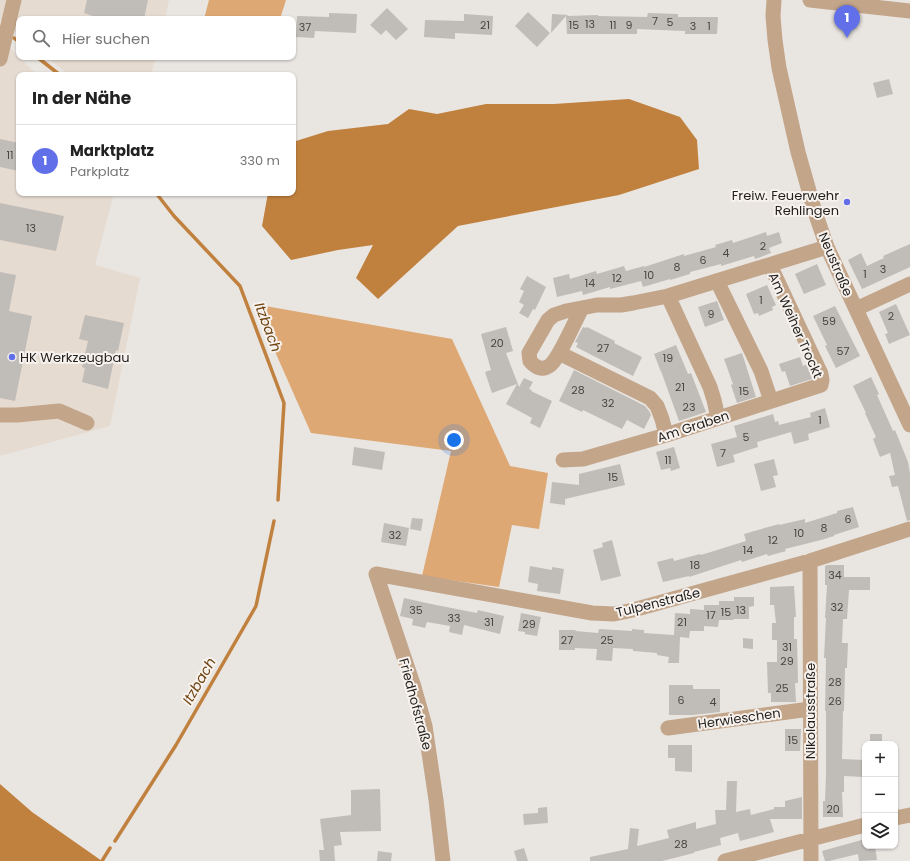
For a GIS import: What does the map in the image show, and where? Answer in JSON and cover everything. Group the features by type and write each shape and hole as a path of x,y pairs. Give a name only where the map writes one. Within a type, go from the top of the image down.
{"street":[{"path":"0,59 14,0"},
{"name":"Neustraße","path":"774,0 773,16 779,68 806,183 815,212 828,247 856,309 905,402 910,425"},
{"path":"810,0 910,11"},
{"name":"Am Weiher Trockt","path":"582,308 559,353 550,366 544,368 535,367 530,361 530,353 548,320 554,315 582,308 597,305 621,305 668,296 828,247"},
{"name":"Am Weiher Trockt","path":"770,265 821,374 821,385"},
{"path":"718,281 761,371 771,401"},
{"path":"856,309 910,284"},
{"path":"668,296 710,387 718,418"},
{"path":"559,353 650,398 657,406 666,436"},
{"name":"Am Graben","path":"563,460 583,459 666,436 821,385"},
{"path":"0,415 59,411 87,423"},
{"name":"Tulpenstraße","path":"376,574 585,612 614,614 810,561 910,529"},
{"name":"Nikolausstraße","path":"810,561 811,861"},
{"name":"Friedhofstraße","path":"376,574 414,687 425,726 443,861"},
{"name":"Herwieschen","path":"668,728 810,709"},
{"path":"898,817 910,814"},
{"path":"726,861 862,827"}],"shaded area":[{"path":"0,0 169,0 166,16 16,16 16,33 0,20"},
{"path":"209,0 286,0 281,16 205,16"},
{"path":"0,38 16,54 16,60 22,60 34,72 16,72 16,196 113,196 95,265 140,278 110,426 0,456"},
{"path":"51,60 155,60 152,72 65,72"},
{"path":"629,99 680,117 697,140 699,169 619,195 458,226 378,299 356,278 373,245 338,250 291,260 262,226 267,196 296,196 296,141 328,131 388,124 409,109 437,114 486,104 554,104"},
{"path":"254,304 452,339 510,466 548,473 539,529 512,525 499,587 422,576 451,451 311,433"},
{"path":"0,784 32,812 102,861 0,861"}],"building":[{"path":"87,0 148,0 145,16 93,16 84,13"},
{"path":"387,8 408,29 396,40 386,30 381,35 370,25"},
{"path":"528,12 550,33 537,47 515,26"},
{"path":"329,13 357,14 356,33 315,31 314,38 296,37 297,16 329,17"},
{"path":"648,13 678,14 678,17 718,17 717,34 685,34 685,31 637,29 637,34 567,34 566,16 551,33 552,14 568,15 567,16 598,15 647,17"},
{"path":"464,14 493,16 492,35 455,33 455,39 424,37 425,20 464,21"},
{"path":"889,79 893,94 877,98 873,83"},
{"path":"0,139 16,142 16,170 0,167"},
{"path":"0,203 64,216 56,251 0,240"},
{"path":"766,232 767,236 779,232 782,243 769,248 771,253 755,259 754,256 721,266 721,264 643,287 641,281 610,289 610,287 583,295 582,291 557,297 553,278 569,274 570,279 596,271 597,274 624,266 626,271 644,267 684,254 684,256 716,247 715,245 732,240 733,243"},
{"path":"910,244 910,267 862,289 848,260 861,253 867,266 884,258 883,256"},
{"path":"817,264 826,285 804,294 795,274"},
{"name":"HK Werkzeugbau","path":"0,272 16,275 9,311 32,316 15,401 0,398"},
{"path":"527,276 546,287 535,310 533,309 528,318 519,313 524,305 519,302 524,291 520,289"},
{"path":"767,285 776,305 772,307 773,310 759,316 758,313 754,314 746,294"},
{"path":"717,301 724,320 705,327 698,307"},
{"path":"896,304 910,335 889,344 885,334 888,333 879,312"},
{"path":"835,306 860,356 836,368 813,316"},
{"path":"85,315 124,323 118,351 116,350 108,389 82,382 85,368 82,367 88,341 79,339"},
{"path":"506,327 513,351 506,353 519,387 524,378 533,382 529,389 532,390 531,391 552,401 540,428 530,423 532,418 506,404 517,384 492,393 485,372 491,370 481,334"},
{"path":"583,327 587,327 615,341 614,343 642,357 633,376 576,347 578,343 575,342"},
{"path":"676,345 688,374 691,373 706,412 679,421 654,354"},
{"path":"742,353 756,397 737,403 731,385 733,384 724,359"},
{"path":"800,357 803,366 807,364 812,379 790,386 785,371 782,372 779,364"},
{"path":"574,370 645,406 651,415 644,429 627,420 622,429 583,410 582,412 559,401"},
{"path":"871,377 879,394 877,395 893,431 895,430 908,462 910,473 910,520 907,521 898,486 892,487 889,476 895,475 890,453 880,457 873,439 876,437 853,386"},
{"path":"825,408 830,427 808,434 809,440 794,444 791,432 757,442 758,447 733,455 735,462 717,467 711,444 737,437 734,426 773,414 775,422 778,421 779,425 811,417 810,413"},
{"path":"354,447 385,452 382,470 352,465"},
{"path":"674,447 680,468 671,471 670,468 661,470 656,452"},
{"path":"774,459 778,475 773,476 776,487 761,491 754,464"},
{"path":"620,464 625,485 565,499 565,505 550,503 552,482 579,485 579,474"},
{"path":"853,507 859,527 821,540 785,549 786,551 768,556 767,554 742,562 741,560 689,577 663,582 657,562 673,558 674,561 701,555 746,541 744,534 779,524 805,519 805,523 837,513 837,511"},
{"path":"412,518 423,519 421,531 410,529"},
{"path":"384,523 409,528 406,546 381,542"},
{"path":"612,540 621,576 601,581 593,550 603,547 602,543"},
{"path":"844,565 844,577 870,577 870,590 849,590 847,619 843,619 842,643 848,643 847,668 845,668 842,759 862,760 862,777 844,776 844,792 842,792 843,817 823,817 826,776 826,658 824,658 827,585 825,585 825,566"},
{"path":"530,566 552,570 552,567 564,569 560,594 537,591 538,584 528,582"},
{"path":"794,586 796,617 794,617 794,639 797,639 798,683 795,683 796,702 771,702 771,693 768,693 767,662 777,662 777,640 772,640 772,623 776,623 774,605 770,605 770,587"},
{"path":"734,597 754,597 754,606 749,607 749,619 719,620 718,627 704,626 704,631 690,631 689,638 680,637 679,663 668,663 669,657 657,655 657,653 633,651 633,649 613,648 612,661 596,660 597,649 575,648 575,650 559,650 559,630 576,630 575,631 598,633 599,629 632,631 632,629 644,630 644,633 674,635 675,613 690,614 690,609 704,610 704,605 719,605 719,601 734,601"},
{"path":"404,598 477,613 478,610 504,616 500,634 464,625 462,635 449,632 450,626 427,622 425,628 412,625 413,619 400,616"},
{"path":"521,613 541,617 537,636 518,631"},
{"path":"743,638 753,639 753,649 743,648"},
{"path":"669,685 693,685 693,689 720,689 720,712 693,715 669,715"},
{"path":"785,729 801,729 800,751 785,751"},
{"path":"870,734 882,734 882,741 870,741"},
{"path":"668,745 692,745 692,772 675,771 675,758 668,758"},
{"path":"727,781 737,781 736,812 750,809 751,815 774,809 774,807 785,807 785,801 802,797 802,819 770,819 774,832 740,841 738,833 720,838 721,845 662,861 590,861 590,857 628,849 630,828 639,829 637,846 669,838 667,830 696,822 696,829 716,824 715,810 726,810"},
{"path":"380,789 381,831 340,832 342,845 334,846 335,861 320,861 319,850 324,850 320,819 351,815 351,790"},
{"path":"547,807 548,823 524,825 523,814 538,813 538,808"},
{"path":"862,840 862,849 875,849 877,860 859,861 858,854 825,861 822,851"},
{"path":"524,848 528,861 517,861 514,851"},
{"path":"378,851 392,853 391,861 377,861"}],"waterway":[{"name":"Itzbach","path":"41,60 56,72"},
{"name":"Itzbach","path":"158,196 174,216 240,286 284,403 278,500"},
{"name":"Itzbach","path":"115,841 176,745 256,606 274,521"},
{"name":"Itzbach","path":"102,861 110,848"}],"place":[{"name":"Marktplatz","path":"847,38"},
{"name":"Freiw. Feuerwehr Rehlingen","path":"847,202"},
{"name":"HK Werkzeugbau","path":"12,357"}]}
